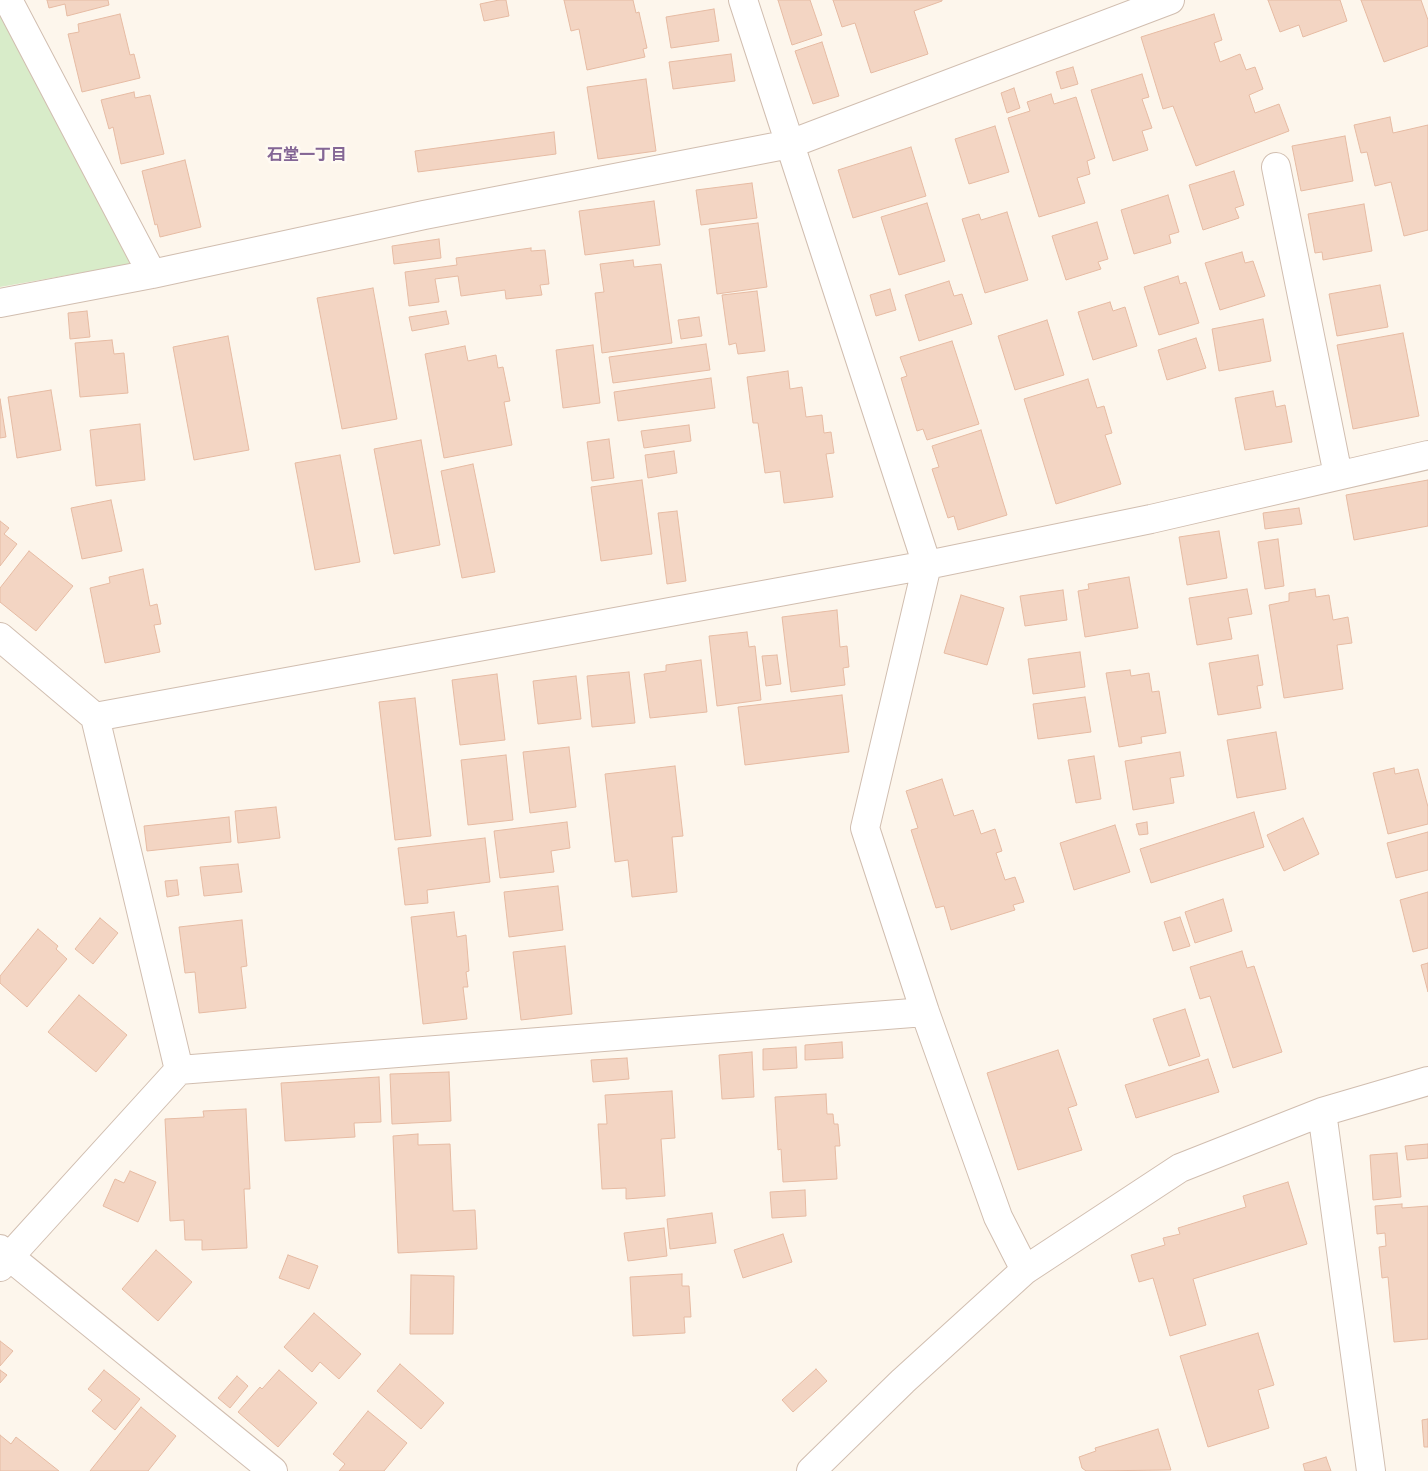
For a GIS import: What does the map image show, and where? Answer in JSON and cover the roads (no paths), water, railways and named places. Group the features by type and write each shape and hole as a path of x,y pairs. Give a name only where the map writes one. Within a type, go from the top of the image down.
{"street":[{"path":"8,0 152,274"},
{"path":"743,0 926,565 865,828 925,1012 998,1217 1025,1270"},
{"path":"0,303 152,274 424,215 790,144 1170,0"},
{"path":"1276,167 1338,475"},
{"path":"95,717 926,565 1151,519 1428,455"},
{"path":"0,637 95,717 179,1070"},
{"path":"273,1471 3,1258 179,1070 925,1012"},
{"path":"811,1471 903,1381 1025,1270 1180,1168 1322,1112 1428,1081"},
{"path":"1322,1112 1371,1471"}],"district":[{"name":"石堂一丁目","path":"307,156"}]}
